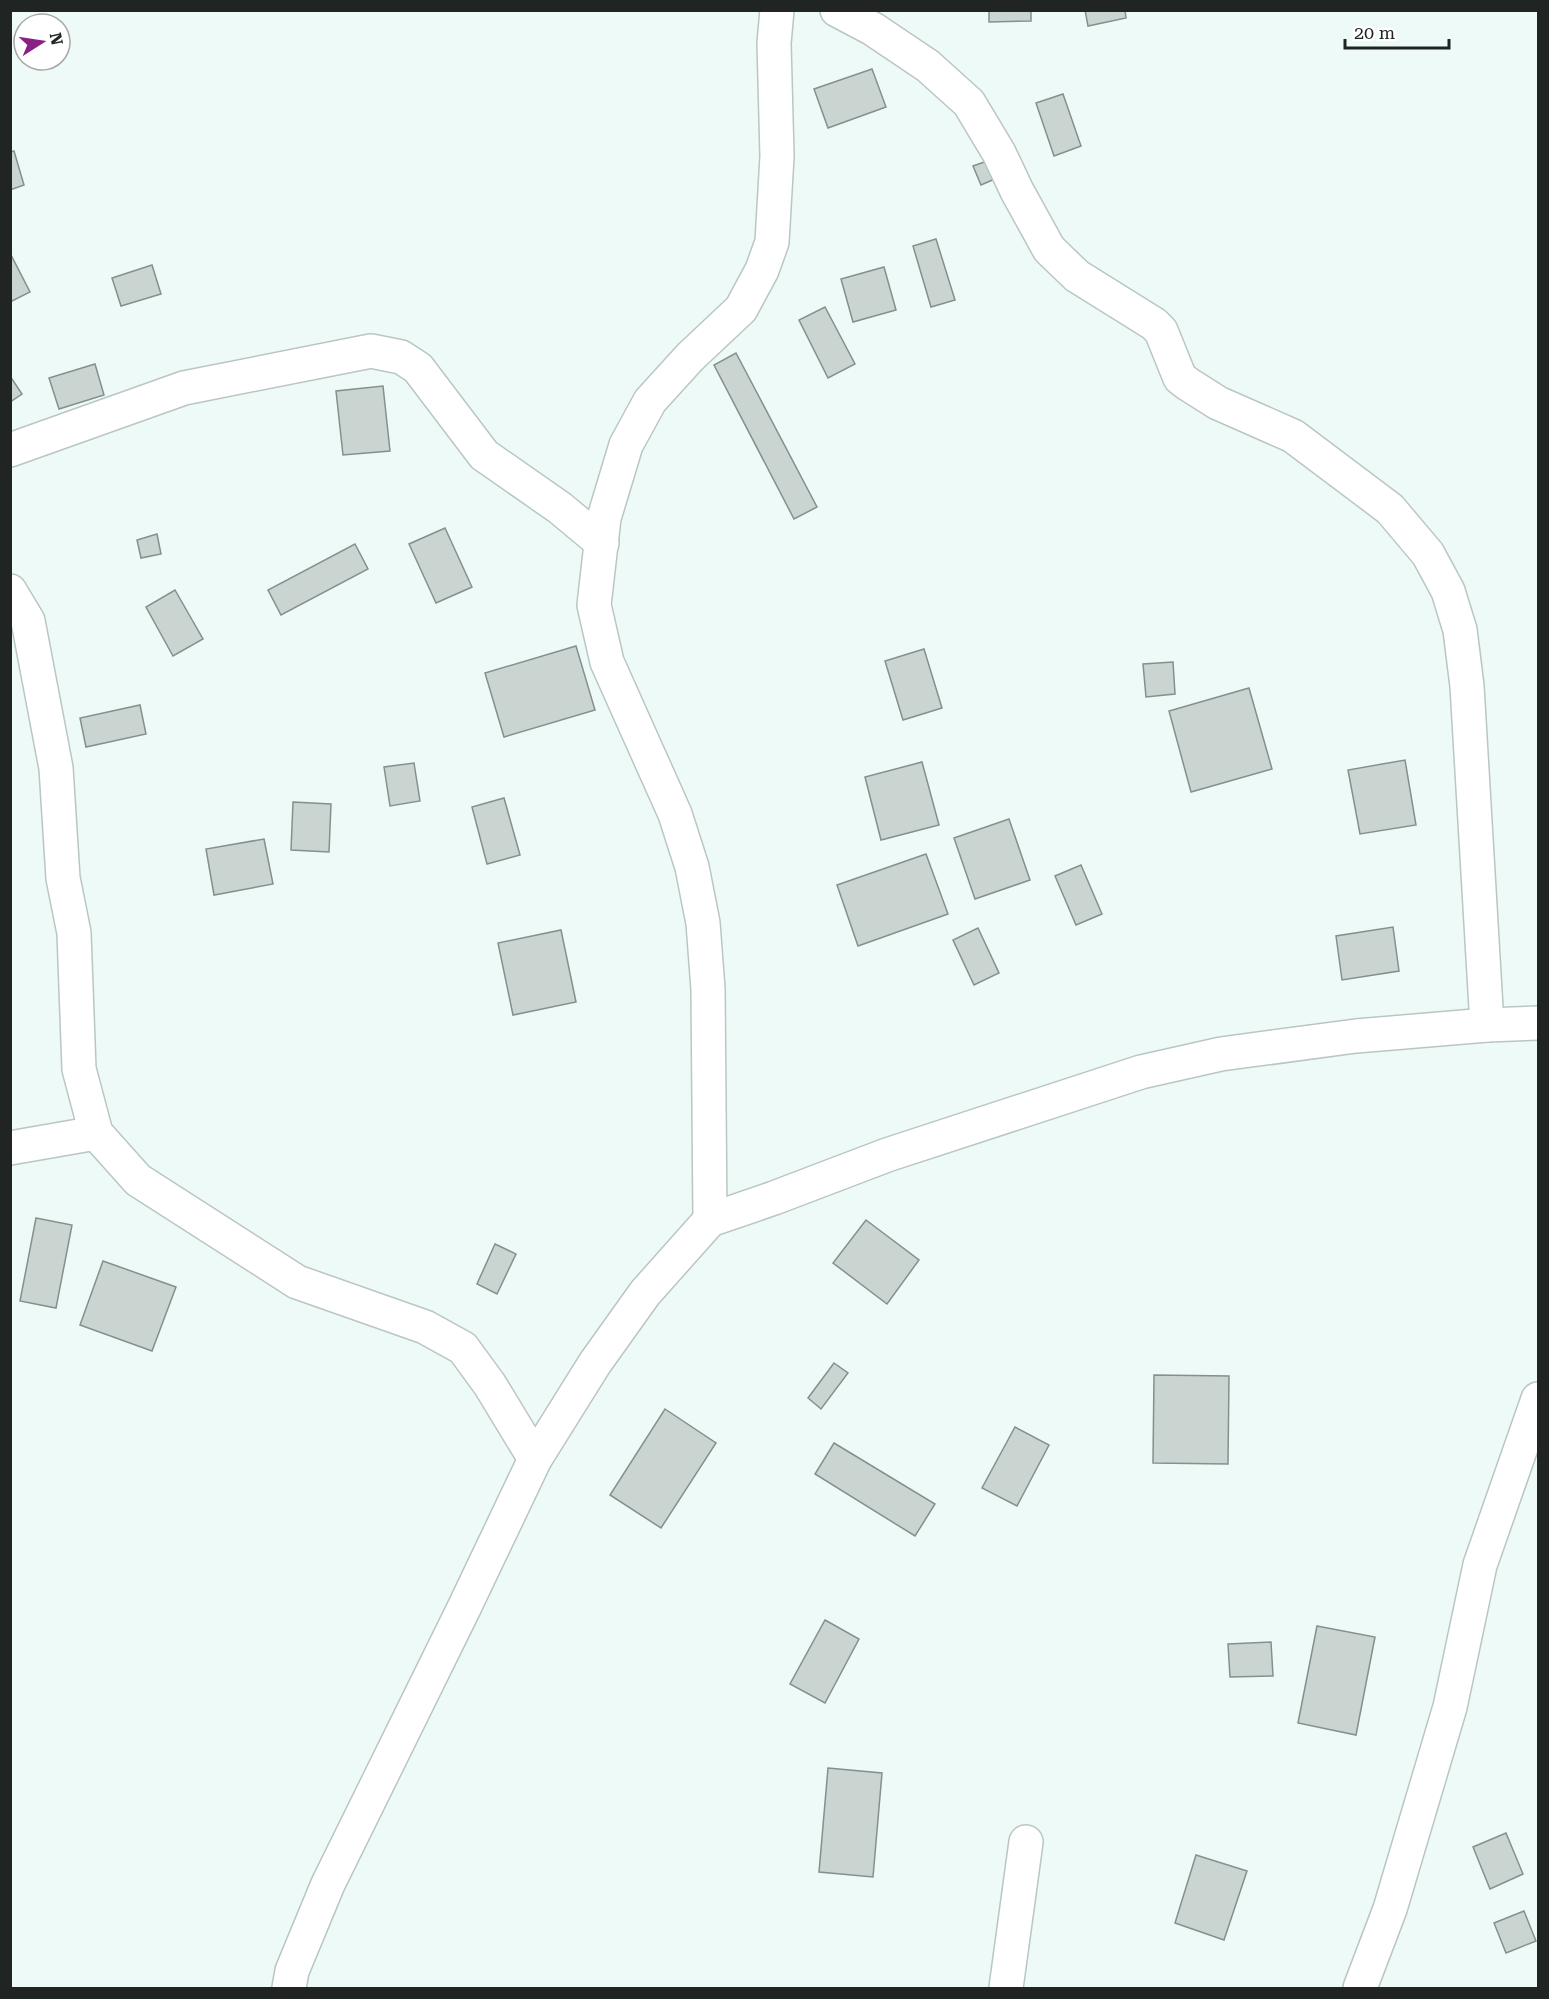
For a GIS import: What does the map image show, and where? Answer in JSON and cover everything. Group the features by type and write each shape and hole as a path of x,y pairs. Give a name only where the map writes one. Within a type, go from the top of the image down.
{"street":[{"path":"710,1220 708,989 703,923 692,867 675,814 608,662 594,605 604,518 626,445 650,401 690,357 741,309 762,270 772,242 777,156 774,44 777,10"},
{"path":"837,10 873,29 928,66 969,103 999,153 1049,249 1077,276 1154,324 1161,331 1180,378 1218,403 1293,436 1390,509 1428,554 1448,591 1460,630 1467,687 1487,1025"},
{"path":"10,450 184,388 371,351 401,357 418,368 484,455 560,508 602,543"},
{"path":"10,591 28,621 56,768 63,878 74,933 78,1069 96,1133 138,1180 297,1282 425,1327 463,1348 490,1384 535,1459"},
{"path":"288,1989 292,1971 328,1884 535,1459 595,1363 645,1293 710,1220 886,1155 1141,1072 1221,1054 1356,1036 1539,1023"},
{"path":"10,1148 96,1133"},
{"path":"1360,1989 1390,1909 1450,1707 1480,1565 1539,1399"},
{"path":"1006,1989 1026,1842"}],"building":[{"path":"989,10 1031,10 1031,21 989,22"},
{"path":"1085,10 1125,10 1126,18 1088,26"},
{"path":"872,69 886,107 828,128 814,89"},
{"path":"1063,94 1081,146 1054,156 1036,103"},
{"path":"14,151 24,185 10,190 10,152"},
{"path":"990,160 997,178 981,185 973,166"},
{"path":"936,239 955,300 931,307 913,246"},
{"path":"10,253 30,292 10,302"},
{"path":"152,265 161,294 121,306 112,278"},
{"path":"884,267 896,310 853,322 841,279"},
{"path":"825,307 855,364 828,378 799,320"},
{"path":"736,353 817,507 794,519 714,365"},
{"path":"95,364 104,395 59,409 49,378"},
{"path":"10,376 22,394 10,402"},
{"path":"383,386 390,451 343,455 336,391"},
{"path":"445,528 472,587 436,603 409,544"},
{"path":"157,534 161,554 141,558 137,540"},
{"path":"355,544 368,569 281,615 268,590"},
{"path":"175,590 203,639 173,656 146,607"},
{"path":"576,646 595,710 504,737 485,673"},
{"path":"924,649 942,708 903,720 885,661"},
{"path":"1173,662 1175,694 1146,697 1143,664"},
{"path":"1249,688 1272,769 1191,792 1169,711"},
{"path":"140,705 146,734 86,747 80,718"},
{"path":"1405,760 1416,825 1360,834 1348,770"},
{"path":"922,762 939,825 881,840 865,777"},
{"path":"414,763 420,801 390,806 384,767"},
{"path":"504,798 520,855 487,864 472,807"},
{"path":"293,802 331,804 329,852 291,850"},
{"path":"1009,819 1030,880 975,899 954,838"},
{"path":"264,839 273,884 214,895 206,849"},
{"path":"926,854 948,914 858,946 837,885"},
{"path":"1081,865 1102,914 1076,925 1055,876"},
{"path":"1393,927 1399,971 1342,980 1336,936"},
{"path":"978,928 999,973 974,985 953,940"},
{"path":"561,930 576,1002 513,1015 498,943"},
{"path":"36,1218 72,1225 56,1308 20,1301"},
{"path":"866,1220 919,1260 887,1304 833,1263"},
{"path":"495,1244 516,1254 497,1294 477,1284"},
{"path":"103,1261 176,1287 152,1351 80,1325"},
{"path":"834,1363 848,1373 821,1409 808,1398"},
{"path":"1154,1375 1229,1376 1228,1464 1153,1463"},
{"path":"665,1409 716,1443 661,1528 610,1495"},
{"path":"1015,1427 1049,1445 1017,1506 982,1488"},
{"path":"834,1443 935,1504 915,1536 815,1474"},
{"path":"825,1620 859,1639 825,1703 790,1684"},
{"path":"1317,1626 1375,1637 1356,1735 1298,1723"},
{"path":"1271,1642 1273,1676 1230,1677 1228,1644"},
{"path":"828,1768 882,1773 873,1877 819,1872"},
{"path":"1506,1833 1523,1874 1490,1889 1473,1847"},
{"path":"1196,1855 1247,1871 1224,1940 1175,1923"},
{"path":"1524,1911 1536,1941 1506,1953 1494,1923"}]}
